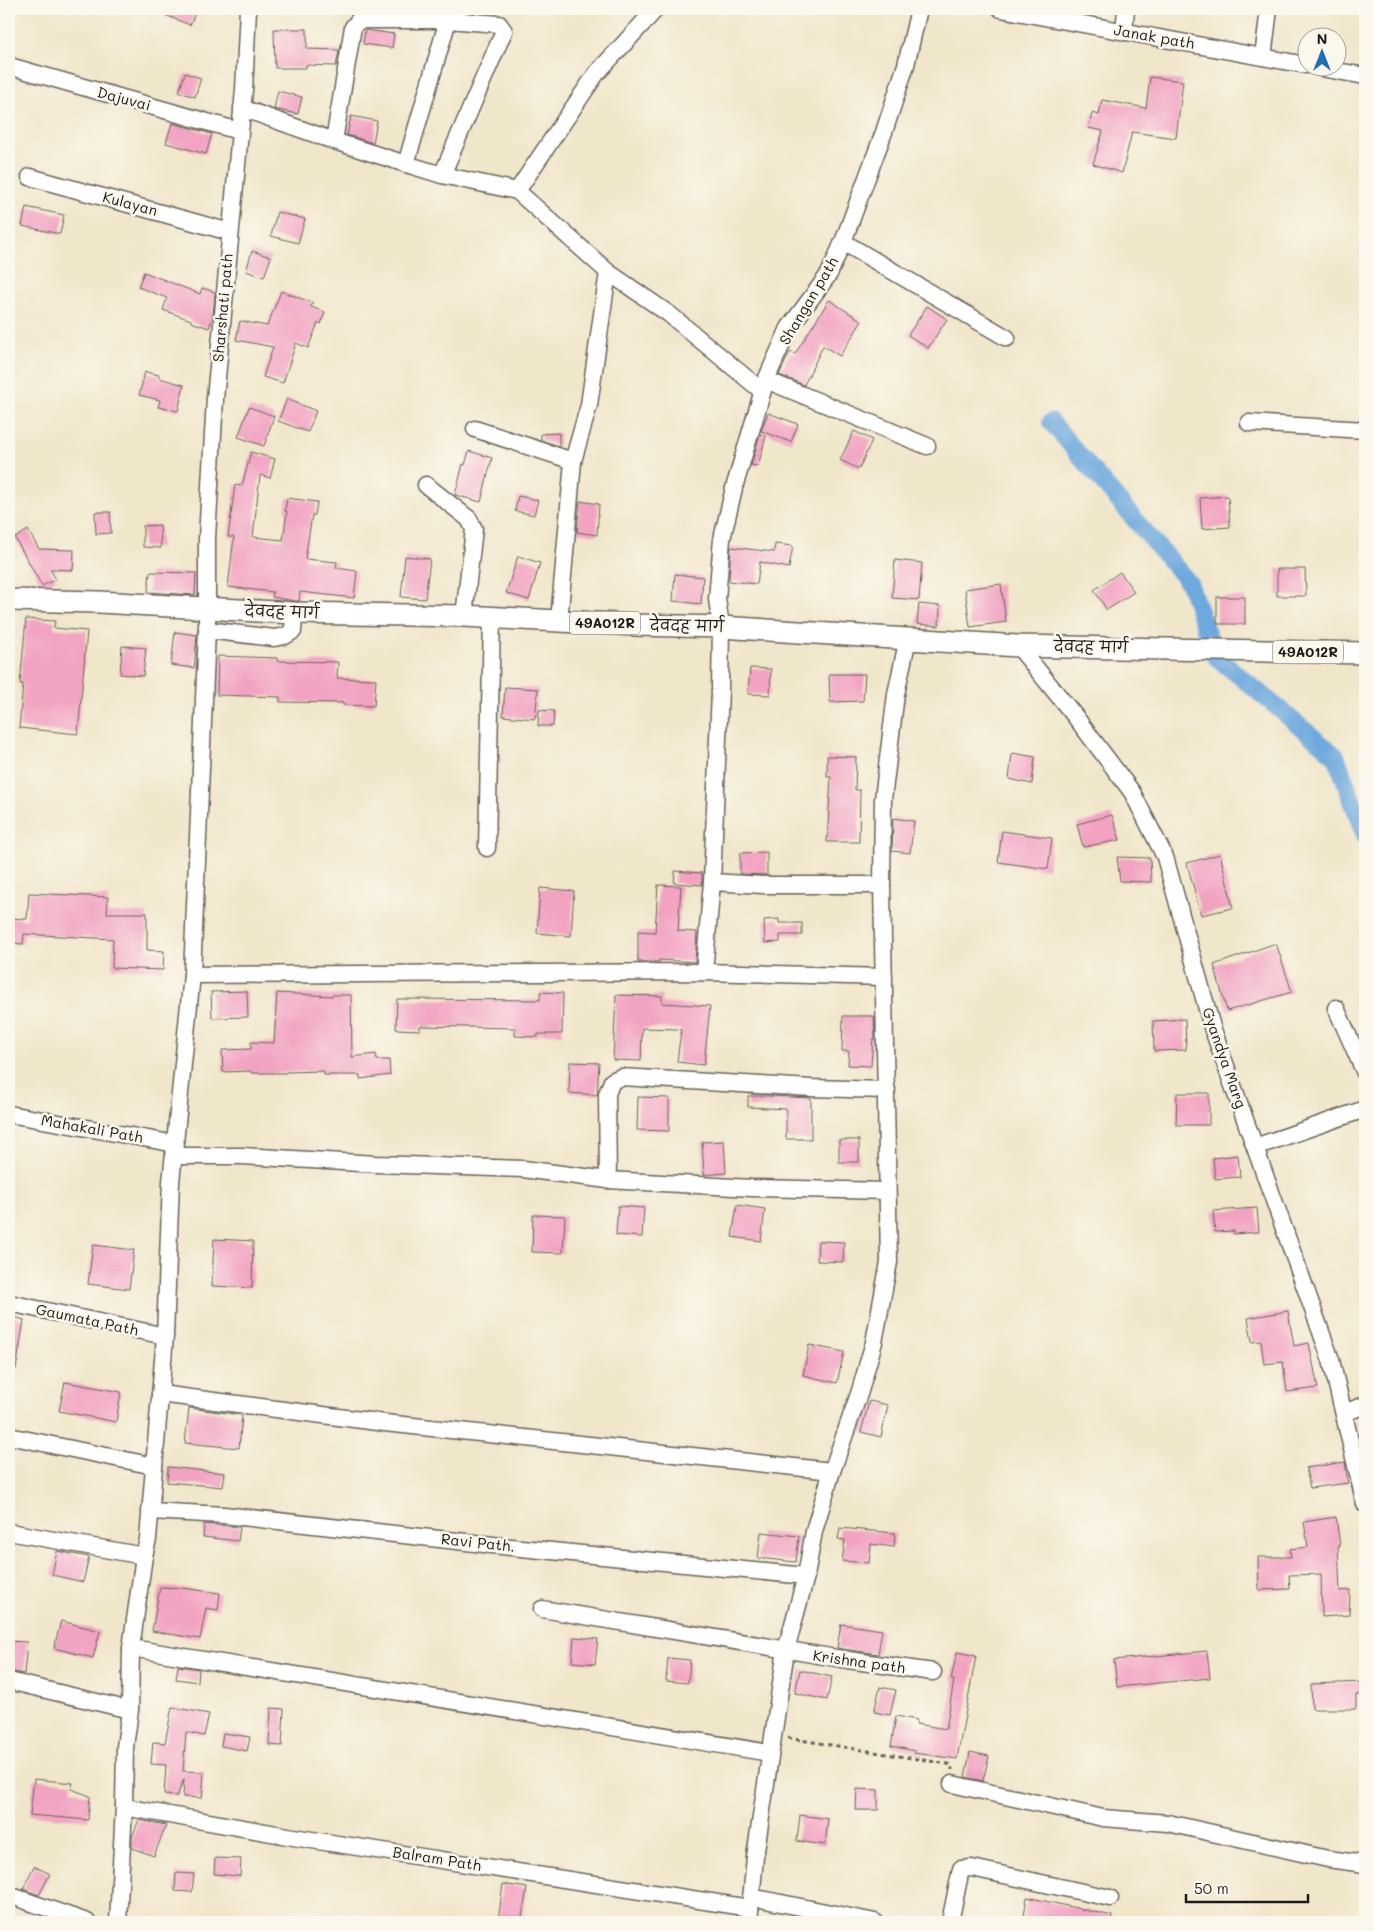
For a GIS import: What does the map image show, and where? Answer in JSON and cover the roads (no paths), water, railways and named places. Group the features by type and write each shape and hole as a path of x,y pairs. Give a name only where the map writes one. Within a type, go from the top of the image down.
{"main road":[{"name":"देवदह मार्ग","path":"9,600 99,602 294,613 464,616 636,625 720,627 1018,646 1365,653"}],"street":[{"name":"Sharshati path","path":"118,1922 125,1748 130,1710 131,1648 148,1539 165,1336 175,1150 192,975 207,630 207,538 215,399 242,108 248,9"},
{"path":"517,191 596,74 656,9"},
{"name":"Shangan path","path":"704,972 712,882 718,750 720,627 717,599 722,540 734,488 764,385 789,328 829,274 843,242 884,132 906,66 919,9"},
{"name":"Janak path","path":"1001,9 1296,63"},
{"path":"1124,32 1126,9"},
{"path":"1263,57 1269,9"},
{"path":"334,141 354,27 359,20 448,20 499,24 504,31 442,175"},
{"path":"406,164 448,20"},
{"name":"Dajuvai","path":"9,66 239,131"},
{"path":"1346,73 1363,76"},
{"path":"242,108 334,141 442,175 517,191 608,272 669,314 764,385 926,446"},
{"name":"Kulayan","path":"30,177 230,232"},
{"path":"843,242 1007,338"},
{"path":"559,620 573,461 589,405 608,272"},
{"path":"1249,423 1365,430"},
{"path":"475,429 573,461"},
{"path":"426,485 470,519 474,529 464,616"},
{"path":"207,630 274,638 285,636 293,631 294,613"},
{"path":"487,848 492,618"},
{"path":"750,1909 755,1858 786,1650 806,1576 814,1531 874,1342 888,1262 887,1090 882,885 883,799 896,694 908,638"},
{"name":"Gyandya Marg","path":"1018,646 1074,715 1132,792 1165,857 1212,1027 1331,1360 1365,1504"},
{"path":"712,882 763,885 882,885"},
{"path":"192,975 704,972 884,977"},
{"path":"1336,1008 1365,1073"},
{"path":"608,1180 607,1094 612,1080 621,1077 810,1088 887,1090"},
{"path":"1255,1147 1365,1109"},
{"name":"Mahakali Path","path":"9,1114 175,1150 376,1164 523,1169 608,1180 752,1188 887,1191"},
{"name":"Gaumata Path","path":"9,1303 165,1336"},
{"path":"160,1394 385,1423 832,1471"},
{"path":"1344,1413 1365,1405"},
{"path":"9,1436 154,1466"},
{"name":"Ravi Path.","path":"150,1511 224,1515 511,1547 806,1576"},
{"path":"9,1532 144,1556"},
{"name":"Krishna path","path":"542,1609 786,1650 933,1672"},
{"path":"131,1648 770,1753"},
{"path":"9,1681 130,1710"},
{"path":"952,1784 1104,1818 1168,1823 1328,1859 1365,1864"},
{"name":"Balram Path","path":"124,1808 299,1838 750,1909 875,1922"},
{"path":"950,1922 961,1869 972,1868 1110,1898"},
{"path":"9,1895 87,1922"}],"waterway":[{"path":"1051,422 1189,583 1215,656 1336,756 1365,836"}]}
